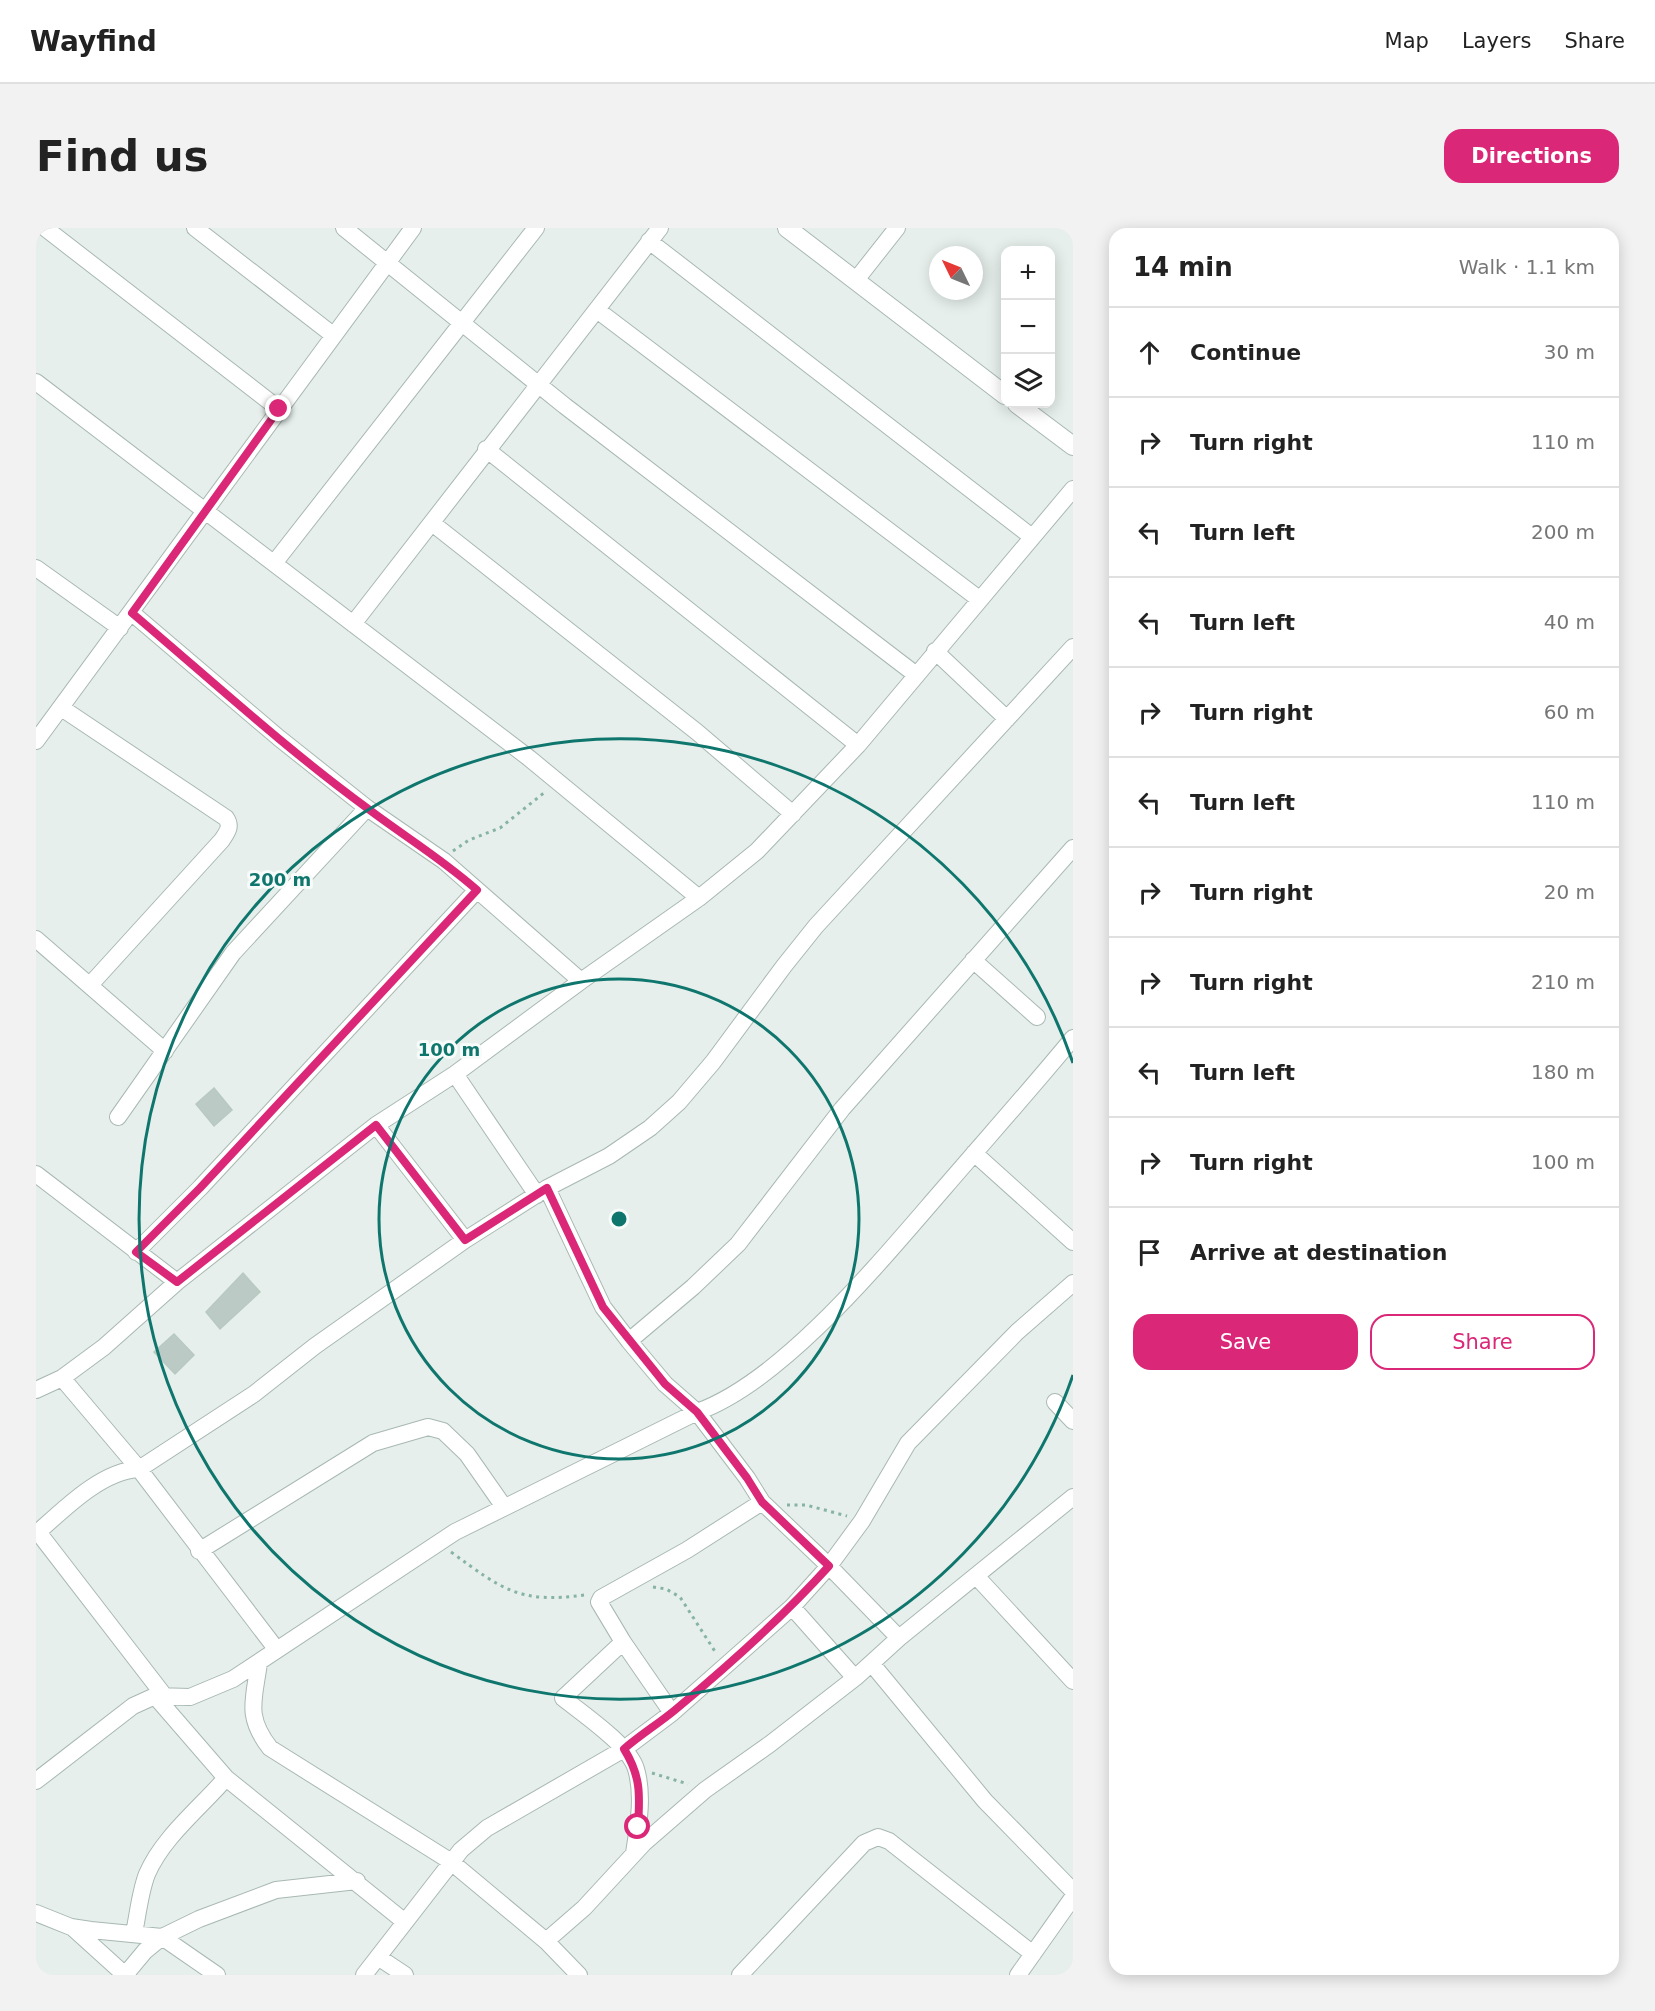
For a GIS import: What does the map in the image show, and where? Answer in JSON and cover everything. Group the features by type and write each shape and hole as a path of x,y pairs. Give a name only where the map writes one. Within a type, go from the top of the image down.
{"street":[{"path":"45,228 279,409"},
{"path":"195,228 333,335"},
{"path":"344,228 539,385 915,674"},
{"path":"36,741 63,709 120,627 413,228"},
{"path":"275,562 536,228"},
{"path":"787,228 1001,391"},
{"path":"856,280 897,228"},
{"path":"353,624 486,449 539,385 655,235 1032,537"},
{"path":"597,310 979,599"},
{"path":"36,382 206,509 556,780 699,898"},
{"path":"1022,408 1073,446"},
{"path":"486,449 858,745"},
{"path":"36,1390 62,1378 104,1347 177,1282 376,1125 455,1074 699,898 757,851 858,745 915,674 1073,489"},
{"path":"432,523 697,732 793,814"},
{"path":"36,568 120,627"},
{"path":"132,613 279,738 367,808 444,861 581,981"},
{"path":"405,1922 357,1881 226,1778 161,1697 37,1533 82,1496 111,1476 125,1470 139,1469 254,1394 315,1346 465,1240 542,1192 609,1156 650,1128 679,1102 713,1062 806,938 1073,647"},
{"path":"935,651 1007,719"},
{"path":"63,709 229,823 229,829 222,840 90,986"},
{"path":"118,1117 233,953 367,808"},
{"path":"629,1341 676,1303 738,1244 842,1109 1073,848"},
{"path":"136,1252 200,1188 477,890"},
{"path":"36,939 165,1051"},
{"path":"973,960 1037,1017"},
{"path":"39,1774 133,1706 161,1697 190,1697 210,1690 259,1663 407,1562 504,1506 697,1412 718,1405 749,1384 806,1337 901,1237 1013,1111 1073,1038"},
{"path":"455,1074 542,1192 603,1307 629,1341 665,1384 697,1412 747,1478 762,1502 899,1638"},
{"path":"376,1125 465,1240"},
{"path":"974,1153 1073,1242"},
{"path":"36,1174 177,1282"},
{"path":"364,1975 450,1861 487,1828 624,1749 672,1713 792,1607 829,1566 862,1521 908,1443 1017,1332 1073,1283"},
{"path":"62,1378 139,1469 199,1551 277,1650"},
{"path":"1055,1402 1073,1421"},
{"path":"199,1551 373,1443 428,1427 443,1431 467,1454 504,1506"},
{"path":"546,1941 584,1908 634,1853 705,1790 770,1744 855,1678 899,1638 1073,1497"},
{"path":"672,1713 622,1642 601,1606 601,1598 687,1550 762,1502"},
{"path":"977,1577 1073,1681"},
{"path":"792,1607 855,1678"},
{"path":"622,1642 563,1696 624,1749 636,1768 639,1803 634,1853"},
{"path":"259,1663 252,1712 256,1730 270,1748 450,1861 546,1941 576,1974"},
{"path":"872,1664 986,1801 1073,1891"},
{"path":"134,1933 146,1876 153,1862 166,1843 226,1778"},
{"path":"740,1975 864,1843 878,1837 889,1841 1033,1954"},
{"path":"71,1927 125,1975 162,1937 199,1919 276,1890 357,1881"},
{"path":"1018,1975 1073,1897"},
{"path":"36,1913 71,1927 162,1937 217,1975"},
{"path":"378,1957 405,1975"}],"path":[{"path":"444,861 469,840 500,828 516,817 556,780"},
{"path":"762,1502 774,1506 806,1505 862,1521"},
{"path":"636,1768 705,1790"}],"building":[{"path":"214,1088 232,1110 214,1126 196,1104"},
{"path":"243,1273 260,1292 220,1329 206,1312"},
{"path":"174,1334 194,1355 175,1374 154,1352"}],"route":[{"path":"279,409 132,613 279,738 367,808 444,861 477,890 200,1188 136,1252 177,1282 376,1125 465,1240 547,1188 603,1307 665,1384 697,1412 725,1447 762,1502 829,1566 792,1607 725,1667 672,1713 646,1729 624,1749 636,1768 639,1786 638,1827"}]}
